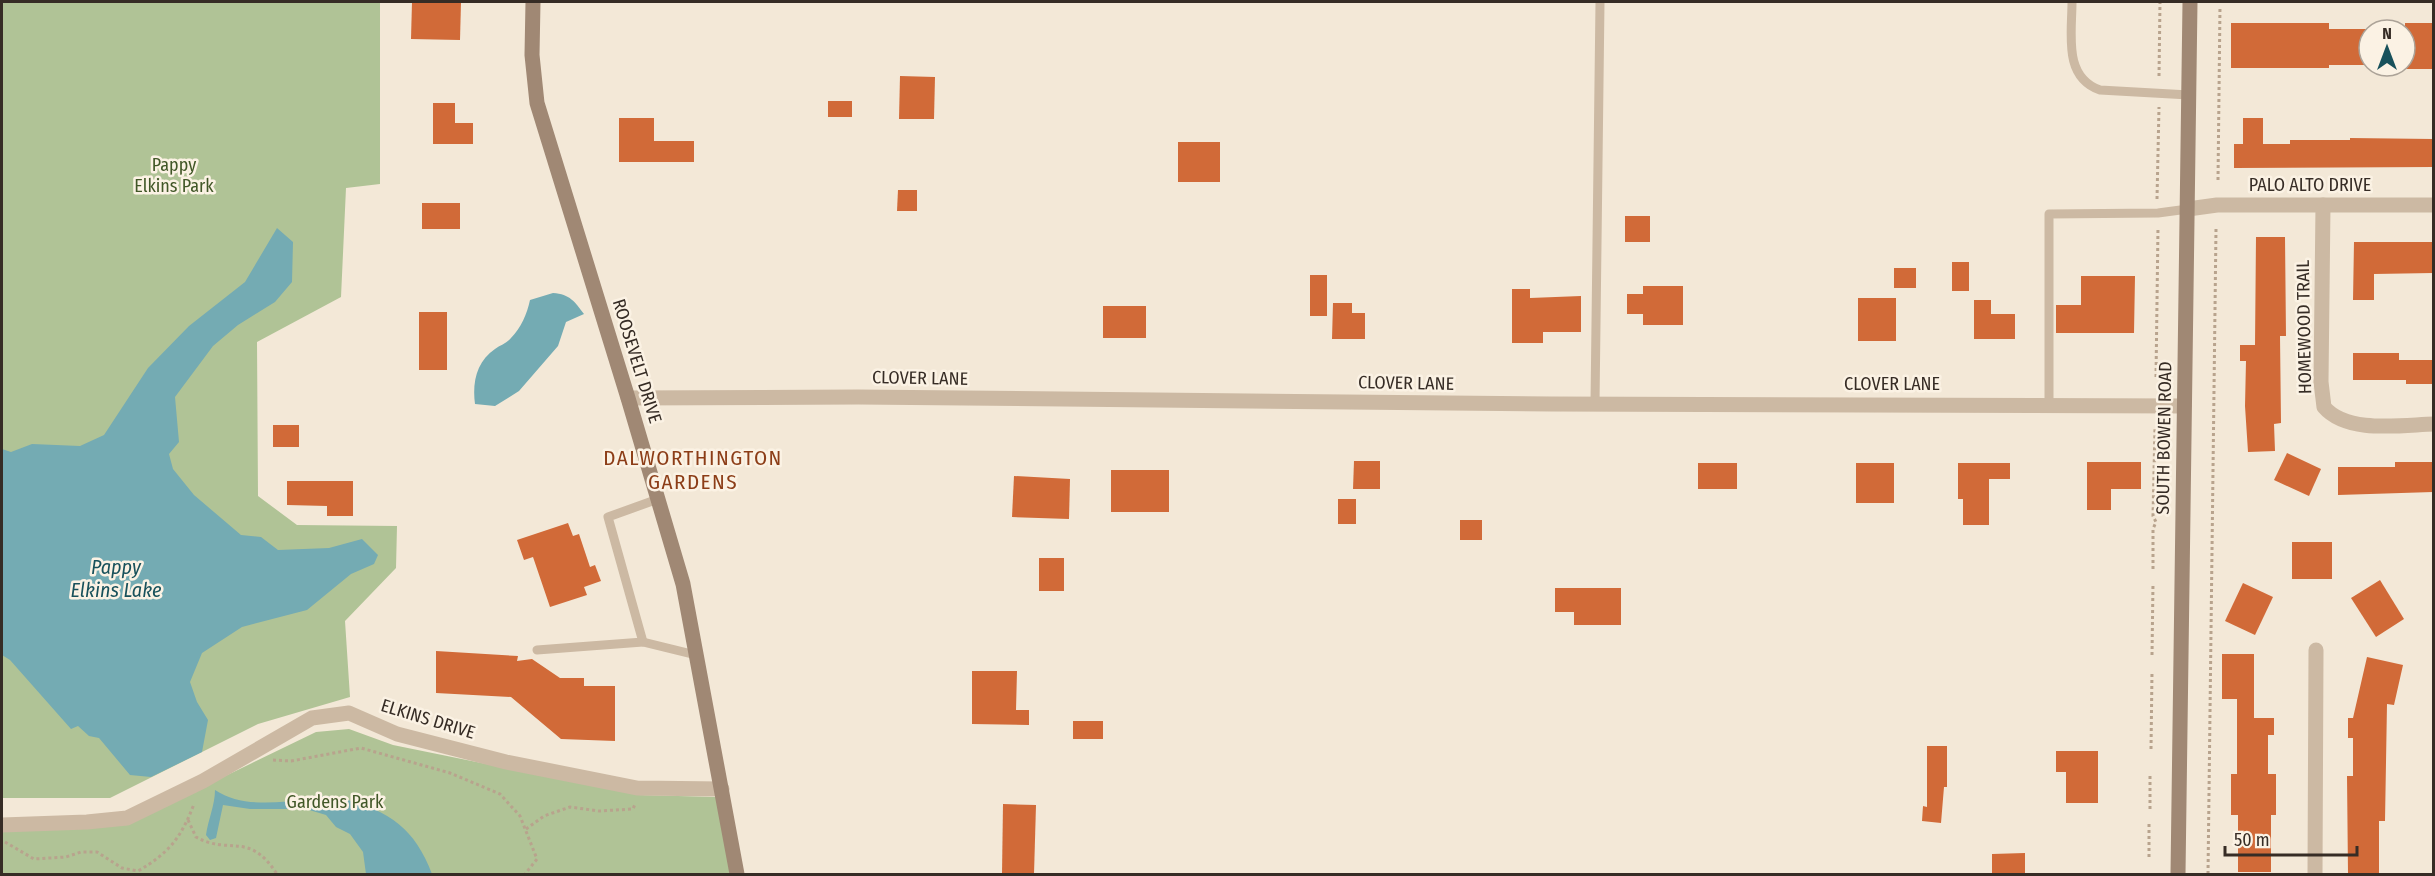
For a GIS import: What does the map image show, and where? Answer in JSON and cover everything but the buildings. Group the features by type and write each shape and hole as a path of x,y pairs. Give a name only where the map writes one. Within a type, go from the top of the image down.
{"street":[{"name":"ROOSEVELT DRIVE","path":"533,2 532,55 537,103 628,398 682,584 737,874"},
{"name":"SOUTH BOWEN ROAD","path":"2178,874 2190,2"},
{"name":"PALO ALTO DRIVE","path":"2188,208 2217,205 2433,205"},
{"name":"HOMEWOOD TRAIL","path":"2323,205 2321,382 2324,407 2342,421 2356,424 2433,424"},
{"name":"CLOVER LANE","path":"628,398 858,397 1595,404 2184,406"},
{"path":"2315,874 2316,650"},
{"name":"ELKINS DRIVE","path":"2,825 127,818 203,781 312,718 349,713 397,734 506,762 636,788 722,789"}],"lane":[{"path":"1595,404 1600,2"},
{"path":"2072,2 2072,61 2076,72 2089,86 2100,90 2189,95"},
{"path":"2049,404 2049,214 2158,213 2188,208"},
{"path":"643,642 608,517 658,499"},
{"path":"537,650 643,642 696,655"}],"path":[{"path":"2159,76 2160,2"},
{"path":"2218,180 2220,6"},
{"path":"2157,200 2159,105"},
{"path":"2157,377 2158,225"},
{"path":"2208,874 2216,229"},
{"path":"2153,569 2153,529 2156,522 2153,516 2155,427"},
{"path":"2152,655 2153,583"},
{"path":"2151,748 2152,672"},
{"path":"244,757 291,761 361,748 450,773 500,794 520,816 537,859 525,874"},
{"path":"2150,775 2150,809"},
{"path":"2,840 34,859 97,852 122,868 138,871 156,861 174,844 188,820 203,781"},
{"path":"526,829 544,816 570,807 599,812 633,808 636,802"},
{"path":"188,820 196,837 222,845 246,847 259,853 270,863 277,874"},
{"path":"2149,824 2149,859"}],"green space":[{"name":"Pappy Elkins Park","path":"2,2 380,2 380,184 346,188 341,297 257,342 258,496 297,525 397,526 396,568 345,621 350,697 258,724 110,798 2,798"},
{"name":"Gardens Park","path":"349,729 393,745 639,795 717,797 730,874 2,874 2,831 87,826 182,797 316,732"}],"water":[{"name":"Pappy Elkins Lake","path":"277,228 293,242 292,282 275,302 238,325 213,346 175,397 179,442 169,454 173,469 194,495 241,535 261,537 278,550 329,548 362,539 378,555 374,564 351,574 307,610 242,627 202,653 190,682 197,702 208,720 202,752 151,777 130,775 99,738 89,736 78,726 71,729 10,660 2,655 2,449 11,452 32,444 80,446 104,435 148,368 189,326 245,282"},
{"path":"553,293 568,297 584,314 566,322 558,346 519,391 495,406 475,404 475,380 484,360 515,334 530,300"},
{"path":"215,790 225,796 248,802 284,802 326,796 375,809 399,824 409,834 418,845 432,874 366,874 363,852 350,834 336,827 326,815 306,809 250,809 223,805 216,838 210,840 206,835"}],"district":[{"name":"DALWORTHINGTON GARDENS","path":"693,470"}]}
